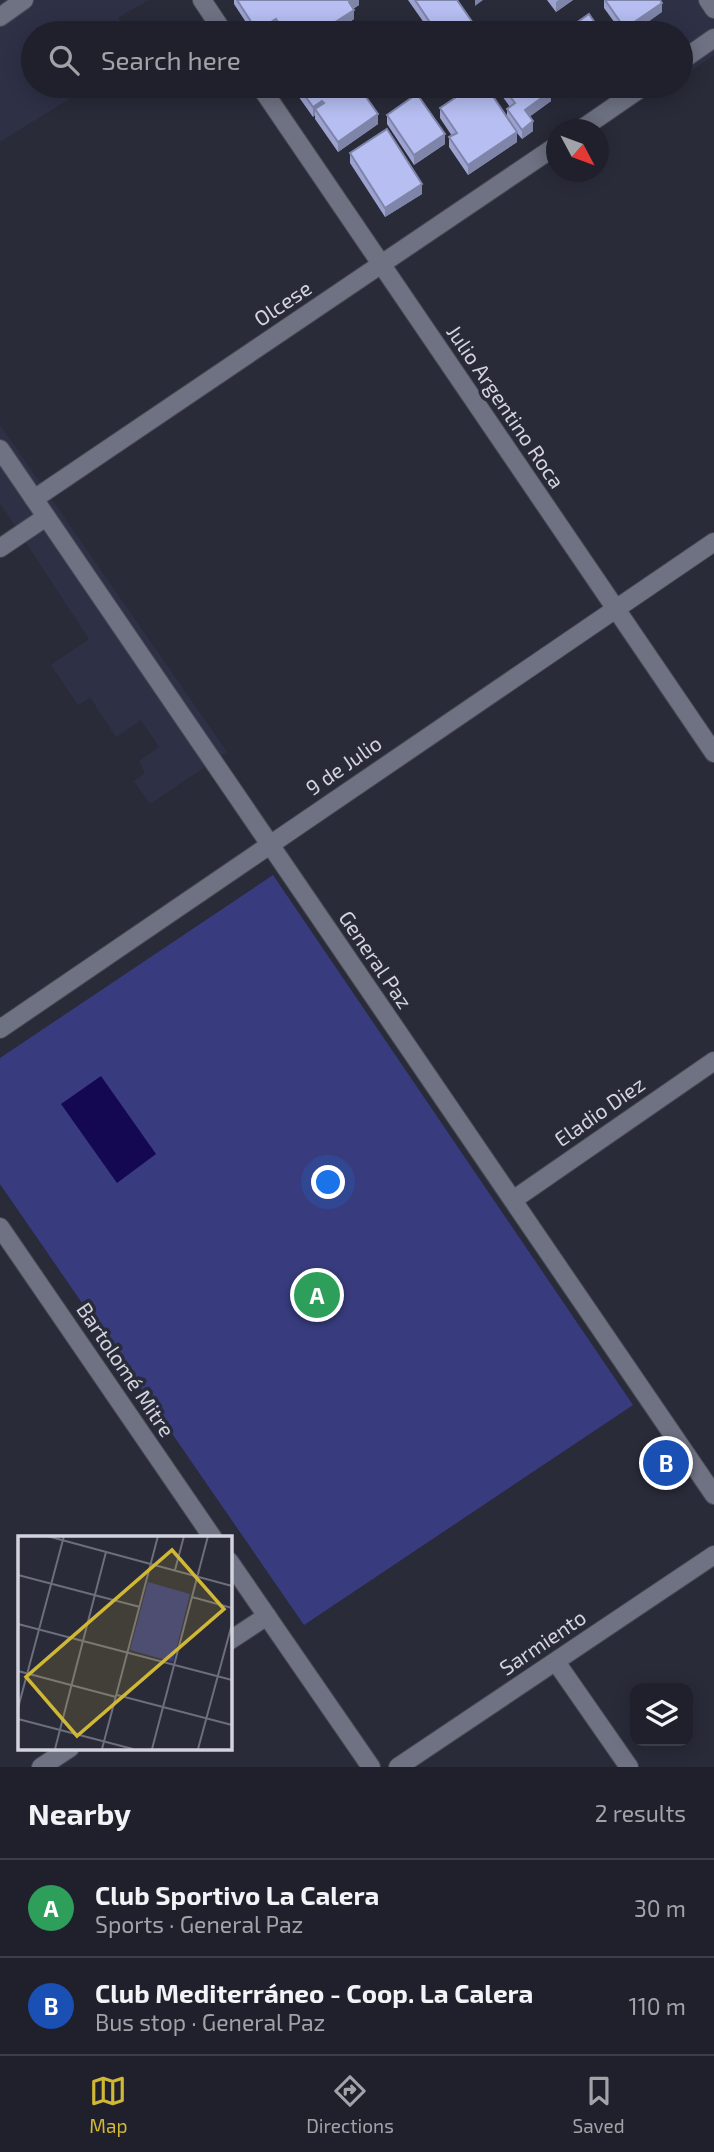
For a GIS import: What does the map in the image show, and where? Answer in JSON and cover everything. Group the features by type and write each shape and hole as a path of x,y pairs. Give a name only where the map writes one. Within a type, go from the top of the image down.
{"street":[{"path":"0,17 24,0"},
{"path":"202,0 217,21"},
{"path":"708,0 714,9"},
{"path":"693,53 714,38"},
{"name":"Julio Argentino Roca","path":"268,98 714,754"},
{"path":"596,119 627,98"},
{"name":"Olcese","path":"34,499 546,153"},
{"name":"General Paz","path":"0,449 714,1495"},
{"path":"0,548 46,517"},
{"name":"9 de Julio","path":"0,1029 714,542"},
{"name":"Eladio Diez","path":"513,1200 714,1061"},
{"name":"Bartolomé Mitre","path":"0,1227 212,1536"},
{"name":"Sarmiento","path":"398,1767 714,1555"},
{"path":"231,1564 371,1767"},
{"path":"231,1640 267,1616"},
{"path":"556,1662 629,1767"},
{"path":"41,1767 67,1750"}],"shaded area":[{"path":"0,0 148,0 118,18 120,21 21,21 21,98 71,98 0,142"},
{"path":"657,0 714,0 714,55 693,70 693,21 642,21"},
{"path":"0,425 227,752 150,804 134,781 145,773 139,761 159,747 141,720 116,737 90,697 78,705 51,665 89,639 0,503"},
{"path":"273,875 633,1405 304,1625 0,1184 0,1058"},
{"path":"101,1076 156,1154 117,1183 61,1104"}],"building":[{"path":"237,0 351,0 349,2 354,10 337,21 251,21"},
{"path":"415,0 457,0 472,21 429,21"},
{"path":"605,0 660,0 662,3 636,21 620,21"},
{"path":"589,14 594,21 579,21"},
{"path":"307,98 367,98 378,114 338,142 315,109 324,103 322,101 313,107"},
{"path":"411,98 420,98 445,134 414,155 387,115"},
{"path":"455,98 494,98 517,132 468,165 449,137 457,133 440,108"},
{"path":"511,98 541,98 525,110 533,121 522,130 507,109 515,103"},
{"path":"387,129 422,184 385,208 350,153"}],"place":[{"name":"Club Sportivo La Calera","path":"317,1295"},
{"name":"Club Mediterráneo - Coop. La Calera","path":"666,1463"}]}
